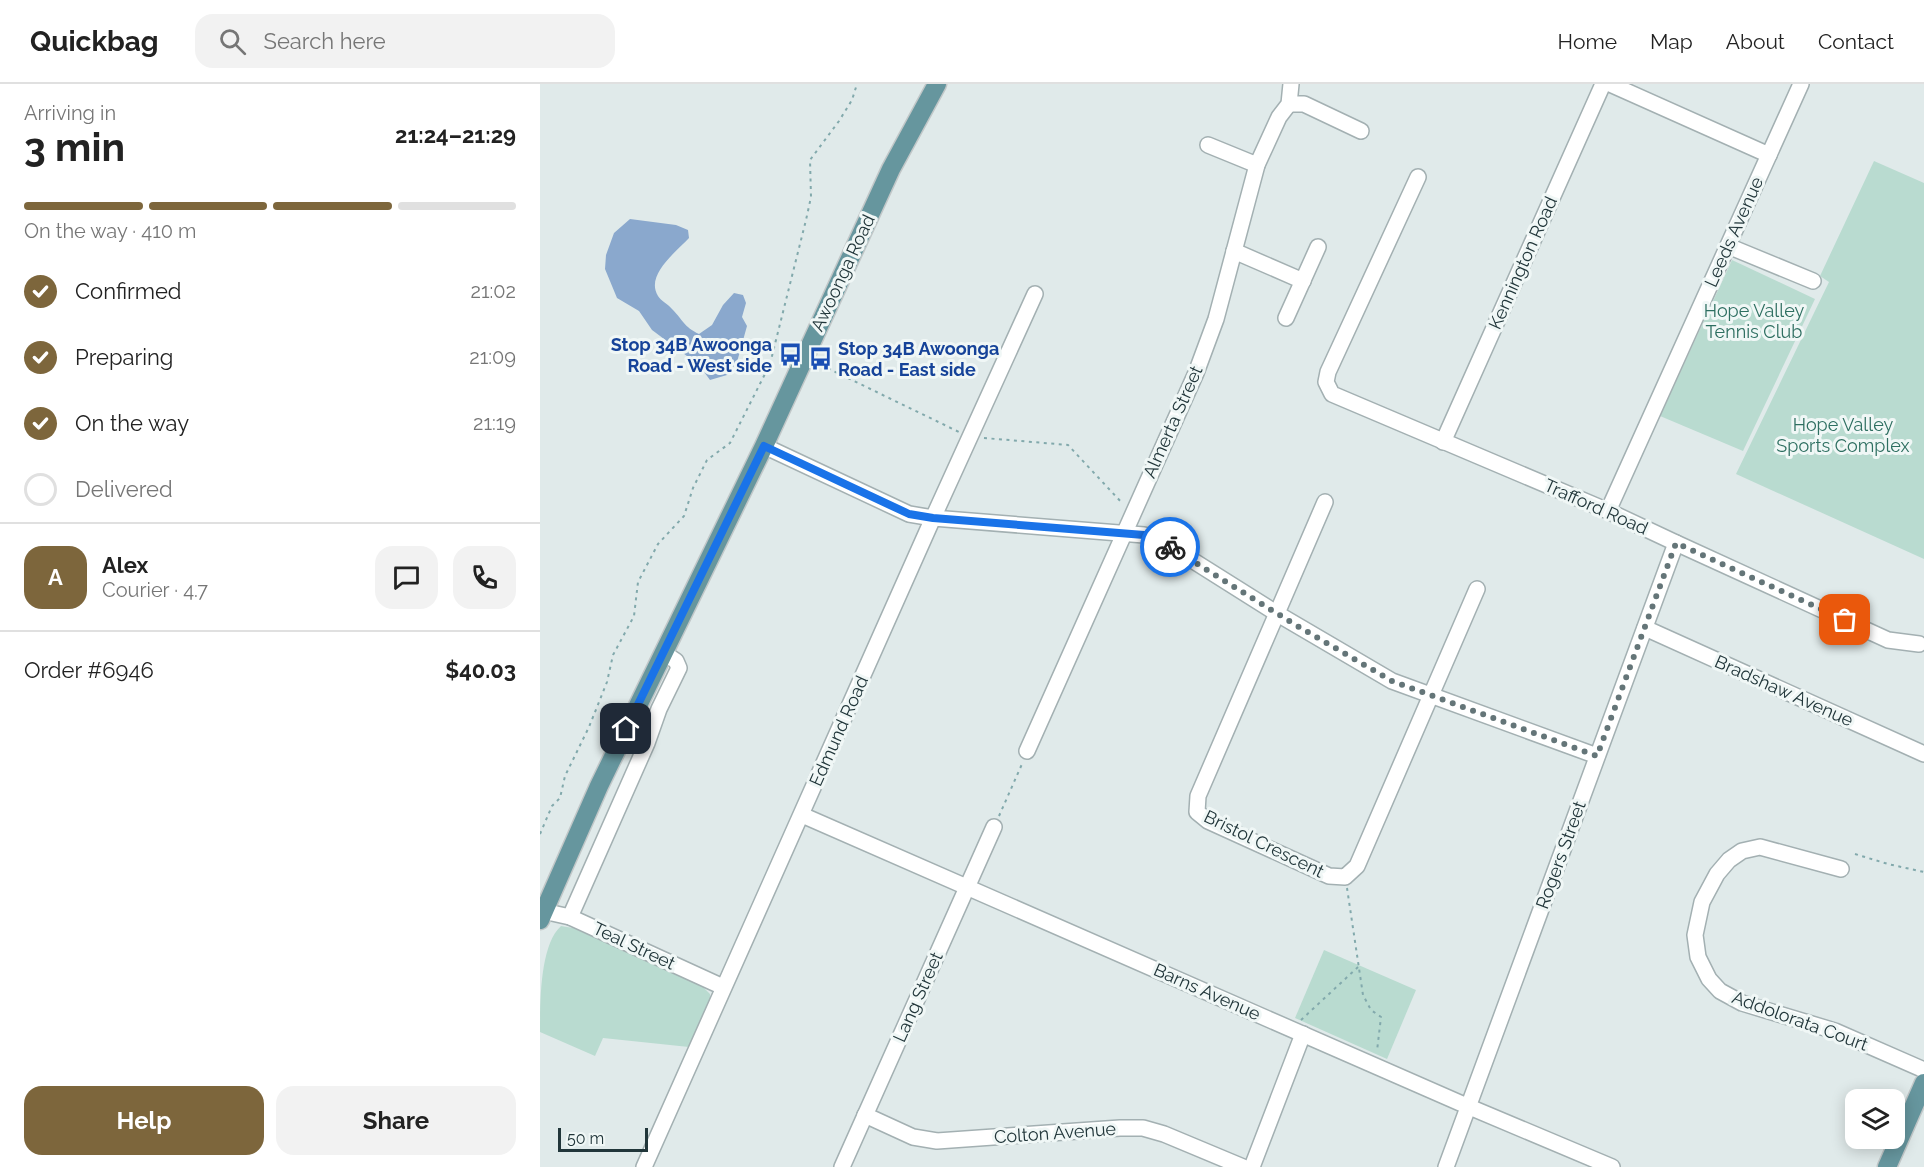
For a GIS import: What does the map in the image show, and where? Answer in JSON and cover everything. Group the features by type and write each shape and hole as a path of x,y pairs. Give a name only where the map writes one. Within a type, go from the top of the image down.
{"main road":[{"name":"Awoonga Road","path":"542,916 598,786 764,446 891,169 937,84"},
{"path":"1887,1167 1924,1083"}],"street":[{"name":"Almerta Street","path":"1027,751 1196,373 1216,319 1257,165 1278,117 1289,104 1291,84"},
{"name":"Kennington Road","path":"1443,442 1603,84"},
{"path":"1610,84 1769,154"},
{"name":"Leeds Avenue","path":"1608,511 1801,84"},
{"path":"1289,104 1304,104 1361,131"},
{"path":"1208,145 1257,165"},
{"name":"Trafford Road","path":"1418,177 1325,379 1327,388 1332,394 1608,511 1888,639 1919,644"},
{"path":"1728,246 1813,281"},
{"path":"1286,318 1318,247"},
{"path":"1234,250 1303,281"},
{"name":"Edmund Road","path":"644,1167 1035,294"},
{"path":"764,446 909,514 933,518 1144,535 1165,543 1276,613 1392,681 1597,756"},
{"path":"1276,613 1325,502"},
{"name":"Rogers Street","path":"1446,1167 1676,543"},
{"name":"Bristol Crescent","path":"1276,613 1198,796 1197,812 1208,821 1329,876 1345,877 1357,866 1478,589"},
{"name":"Bradshaw Avenue","path":"1645,628 1924,754"},
{"path":"570,917 647,743 659,709 679,668 676,661 664,653"},
{"name":"Barns Avenue","path":"802,815 1469,1107 1612,1167"},
{"name":"Lang Street","path":"842,1167 994,827"},
{"name":"Addolorata Court","path":"1840,869 1760,847 1742,851 1729,860 1717,874 1702,902 1695,935 1698,957 1709,979 1720,991 1742,1003 1835,1031 1924,1070"},
{"name":"Teal Street","path":"542,916 570,917 723,987"},
{"path":"1252,1167 1297,1031"},
{"name":"Colton Avenue","path":"865,1115 913,1137 937,1141 1143,1128 1164,1134 1244,1167"}],"path":[{"path":"540,834 552,806 560,798 565,776 589,727 607,682 613,655 634,616 638,582 658,544 684,516 693,488 707,460 730,444 770,364 811,196 810,160 852,100 857,84"},
{"path":"821,365 970,437 1068,445 1132,514"},
{"path":"994,827 1027,751"},
{"path":"1855,854 1924,872"},
{"path":"1345,877 1363,995 1371,1010 1381,1017 1374,1065"},
{"path":"1297,1031 1358,967"}],"green space":[{"name":"Hope Valley Sports Complex","path":"1874,161 1924,183 1924,559 1736,474 1829,282 1820,276"},
{"name":"Hope Valley Tennis Club","path":"1732,260 1815,299 1743,451 1660,416"},
{"path":"561,926 573,928 702,986 710,994 710,1001 689,1047 603,1038 595,1056 540,1032 541,990 545,960 554,935"},
{"path":"1324,950 1416,990 1387,1059 1295,1018"}],"water":[{"path":"630,219 676,225 688,230 689,238 664,264 656,280 655,288 659,298 690,329 699,334 712,325 723,305 734,293 743,295 746,303 742,317 747,326 737,362 727,375 710,380 699,365 652,330 639,311 617,298 605,269 606,255 614,233"}],"way so far":[{"path":"1170,547 1294,624 1392,681 1597,756 1676,543 1845,620"}],"place":[{"name":"Stop 34B Awoonga Road - West side","path":"790,355"},
{"name":"Stop 34B Awoonga Road - East side","path":"820,359"}],"route":[{"path":"626,729 764,446 909,514 933,518 1144,535 1170,547"}]}
